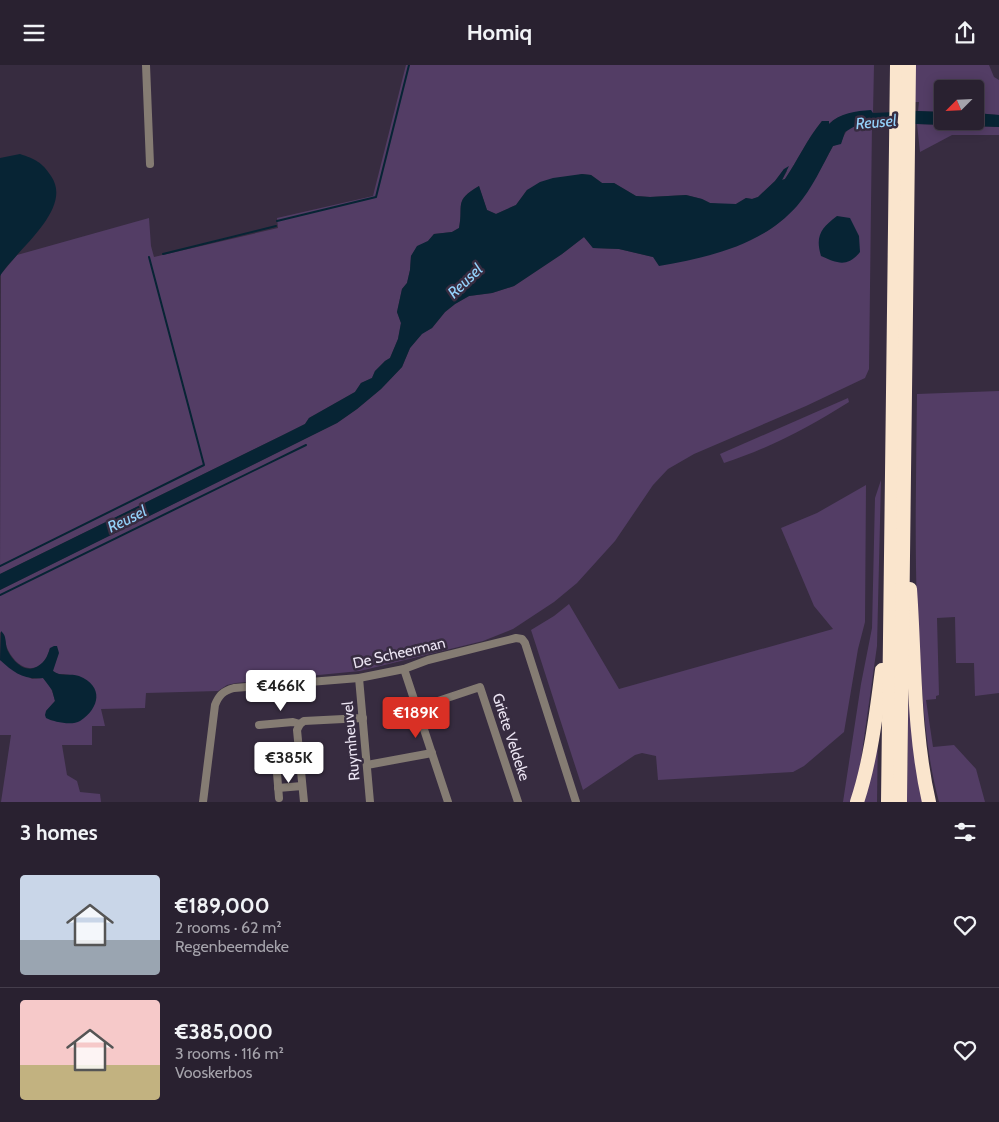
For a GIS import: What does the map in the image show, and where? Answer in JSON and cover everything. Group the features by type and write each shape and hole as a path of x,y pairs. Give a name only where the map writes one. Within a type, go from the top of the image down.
{"highway":[{"path":"897,65 903,109"},
{"path":"888,802 890,614 902,127 909,65"},
{"path":"900,802 903,505 902,127"},
{"path":"903,505 918,719 929,802"},
{"path":"856,802 863,783 877,710 890,614"}],"street":[{"path":"146,65 150,164"},
{"name":"De Scheerman","path":"204,802 215,705 219,696 225,690 359,678 404,669 463,651 516,638 522,639 525,643 576,802"},
{"path":"404,669 448,802"},
{"name":"Ruymheuvel","path":"359,678 370,802"},
{"name":"Griete Veldeke","path":"417,708 480,687 518,802"},
{"path":"304,802 297,730 300,724 304,721 363,718"},
{"path":"259,725 293,722 300,724"},
{"path":"367,765 432,753"},
{"path":"277,773 279,798"},
{"path":"278,788 302,786"}],"shaded area":[{"path":"406,65 874,65 873,113 844,115 829,124 822,121 785,179 782,180 787,171 784,169 775,181 758,197 746,198 736,204 710,203 686,195 636,196 614,183 602,183 591,175 582,174 527,190 516,205 496,214 487,210 479,186 466,196 461,204 459,228 452,232 434,234 428,241 417,247 411,256 407,283 402,289 397,312 401,323 398,339 390,358 375,371 372,378 361,383 355,392 309,418 305,424 0,574 1,274 17,255 149,218 151,246 154,257 278,228 277,218 373,196"},
{"path":"915,65 989,65 994,77 999,80 999,115 984,114 984,80 934,80 934,112 918,111 919,102 915,102"},
{"path":"872,124 869,369 865,378 806,406 694,454 668,469 653,485 615,541 577,583 554,602 513,629 483,641 360,671 236,683 227,685 218,691 146,693 145,708 101,709 105,726 92,726 92,745 62,745 67,775 77,781 80,792 100,794 101,802 1,802 11,735 0,735 0,660 32,679 43,678 48,683 55,701 46,711 50,720 74,723 95,691 81,679 53,671 50,648 47,657 37,667 25,667 13,658 7,648 4,635 0,632 0,590 337,423 381,389 402,367 410,348 422,333 432,328 445,312 455,304 469,296 492,293 514,286 584,237 593,248 619,249 653,257 755,237 769,230 781,221 802,199 833,146 841,143 847,130"},
{"path":"917,124 934,125 934,130 984,130 984,126 999,127 999,135 952,135 920,152"},
{"path":"999,391 999,693 975,696 974,663 956,663 955,617 937,618 939,695 936,696 936,699 926,700 933,747 954,745 976,769 985,802 939,802 928,746 917,615 917,394"},
{"path":"848,398 849,402 803,429 756,451 724,463 720,454"},
{"path":"881,480 877,646 858,781 852,802 843,802 861,684 872,628 875,498"},
{"path":"866,485 865,622 858,649 844,732 804,766 793,772 658,780 656,756 642,753 635,755 583,790 531,630 569,604 619,689 833,629 814,606 781,528 817,513"},
{"path":"909,660 926,802 907,802"},
{"path":"878,727 877,802 861,802"}],"water":[{"name":"Reusel","path":"871,110 873,113 934,112 934,125 855,126 845,132 841,144 833,146 807,192 797,206 783,220 751,240 716,254 659,266 653,257 619,249 593,248 584,237 514,286 492,293 469,296 455,304 445,312 432,328 422,334 410,348 402,367 381,389 337,423 0,590 0,574 305,424 309,418 355,392 361,383 372,378 375,371 390,358 398,339 401,323 397,312 402,289 407,283 411,256 417,246 428,241 434,234 452,232 459,228 461,204 471,191 479,186 487,210 496,214 516,205 527,190 540,182 582,174 591,175 602,183 614,183 636,196 686,195 710,203 736,204 746,198 758,197 789,166 782,180 785,179 822,121 829,121 829,124 843,115"},
{"path":"984,114 999,115 999,127 984,126"},
{"path":"20,154 38,162 48,171 56,189 55,202 40,229 0,276 0,158"},
{"path":"837,216 850,218 859,236 860,252 851,260 842,263 821,256 819,249 819,238 823,229"},
{"path":"1,631 11,657 18,664 26,668 34,668 43,663 50,648 57,646 59,653 53,671 59,674 79,676 93,685 96,691 95,704 87,716 80,721 72,723 58,722 46,718 46,711 55,701 52,690 43,678 30,678 20,675 0,660"}],"waterway":[{"path":"277,221 376,197 409,65"},
{"path":"163,254 276,226"},
{"name":"Reusel","path":"0,566 204,465 149,257"},
{"name":"Reusel","path":"0,595 306,445"}]}
